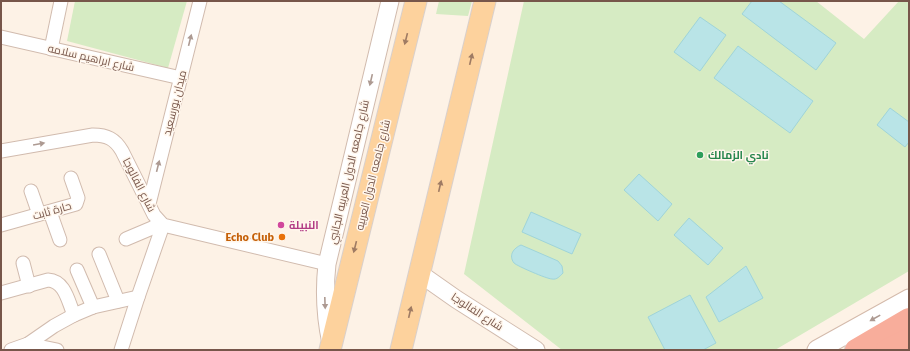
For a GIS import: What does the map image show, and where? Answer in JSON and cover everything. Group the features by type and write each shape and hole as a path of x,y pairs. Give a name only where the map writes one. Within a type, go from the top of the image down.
{"highway":[{"path":"871,348 909,319"},
{"path":"871,348 909,339"}],"main road":[{"name":"شارع جامعه الدول العربيه","path":"331,347 416,1"},
{"path":"401,350 484,1"},
{"path":"817,350 909,299"}],"street":[{"path":"51,49 61,1"},
{"name":"ميدان بورسعيد","path":"149,204 200,1"},
{"name":"شارع جامعه الدول العربيه الجانبي","path":"331,347 324,304 327,264 390,1"},
{"name":"شارع ابراهيم سلامه","path":"1,38 181,78"},
{"name":"شارع الفالوجا","path":"1,151 93,135 102,135 110,138 117,143 122,151 154,215 162,224"},
{"name":"حارة ثابت","path":"1,225 75,204 78,198 71,178"},
{"path":"31,191 60,240"},
{"path":"121,350 162,224"},
{"path":"126,239 162,224 327,264"},
{"path":"99,254 118,301"},
{"path":"23,262 29,286"},
{"path":"77,270 93,307"},
{"name":"شارع الفالوجا","path":"420,273 456,299 536,350"},
{"path":"1,293 48,280 57,282 64,290 74,315"},
{"path":"11,350 28,344 54,326 93,307 138,297"},
{"path":"28,344 57,350"}],"green space":[{"path":"75,1 187,1 168,68 67,41"},
{"path":"439,1 472,1 468,16 436,14"},
{"name":"نادي الزمالك","path":"524,1 816,1 864,39 899,1 909,1 909,271 775,350 562,350 464,274"}],"water":[{"path":"752,1 779,1 836,43 816,70 742,14"},
{"path":"700,17 726,35 700,71 674,52"},
{"path":"738,46 813,101 790,133 714,78"},
{"path":"890,108 909,122 909,142 905,147 877,125"},
{"path":"639,174 672,204 658,221 624,190"},
{"path":"531,212 581,234 572,254 522,232"},
{"path":"689,218 723,248 708,265 674,235"},
{"path":"521,245 558,261 562,266 563,273 557,278 552,279 516,265 512,260 512,255 514,250"},
{"path":"746,266 763,298 719,322 706,297"},
{"path":"690,295 716,343 703,350 665,350 648,317"}],"place":[{"name":"نادي الزمالك","path":"700,155"},
{"name":"النبيلة","path":"281,225"},
{"name":"Echo Club","path":"282,237"}]}
